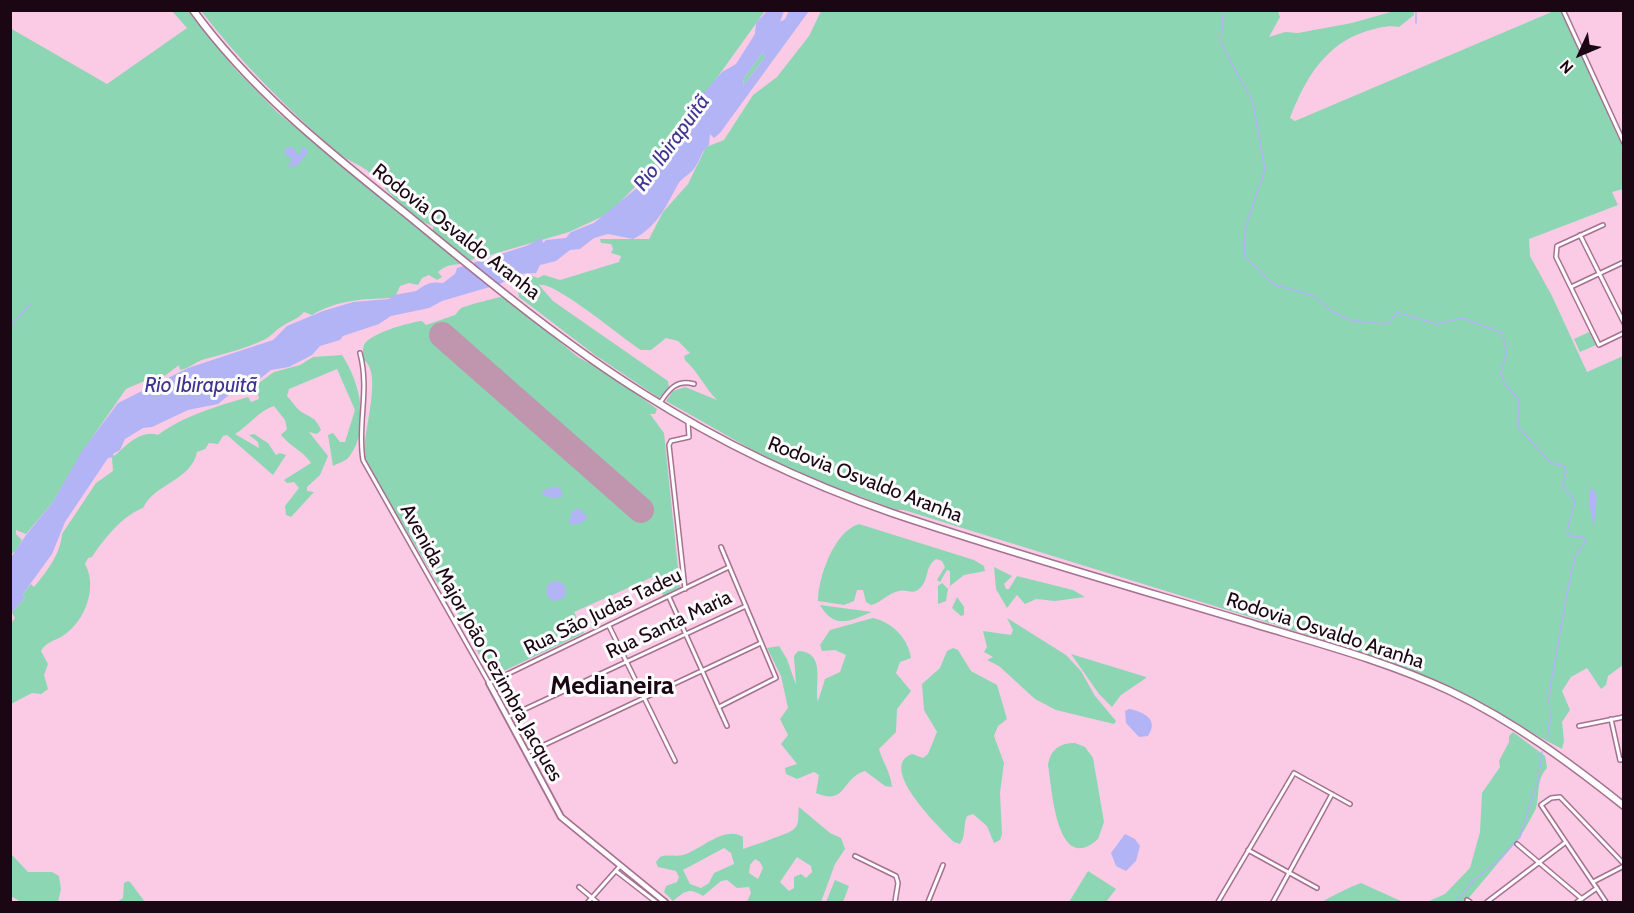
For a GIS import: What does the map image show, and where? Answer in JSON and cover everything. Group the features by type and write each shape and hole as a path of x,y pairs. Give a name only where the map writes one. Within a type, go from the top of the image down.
{"highway":[{"name":"Rodovia Osvaldo Aranha","path":"193,10 233,60 286,113 421,226 586,355 687,420 762,459 888,511 1352,654 1439,687 1489,712 1560,755 1623,806"}],"street":[{"path":"1563,10 1623,143"},
{"path":"1603,225 1557,246 1556,257 1599,345 1623,333"},
{"path":"1580,235 1623,323"},
{"path":"1571,287 1623,262"},
{"name":"Avenida Major João Cezimbra Jacques","path":"360,353 365,381 361,448 363,460 489,683 525,753 561,817 618,868 665,903"},
{"path":"659,404 669,389 677,384 694,384"},
{"path":"685,590 669,445 671,441 688,438 687,420"},
{"path":"719,706 776,678 721,547"},
{"name":"Rua São Judas Tadeu","path":"489,683 729,567"},
{"path":"669,597 727,726"},
{"name":"Rua Santa Maria","path":"507,718 746,606"},
{"path":"609,626 675,761"},
{"path":"525,753 761,643"},
{"path":"1579,726 1623,717"},
{"path":"1611,719 1622,759"},
{"path":"1218,903 1294,772 1350,804"},
{"path":"1273,903 1332,794"},
{"path":"1593,882 1623,865 1560,797 1551,798 1541,805 1606,903"},
{"path":"1486,903 1566,842"},
{"path":"1517,844 1581,899"},
{"path":"1248,849 1317,888"},
{"path":"855,856 896,876 898,883 895,903"},
{"path":"928,903 943,864"},
{"path":"588,903 618,868 656,903"},
{"path":"579,886 597,903"},
{"path":"1577,903 1596,888"}],"green space":[{"path":"172,11 188,11 235,69 278,113 428,235 433,233 433,226 408,211 367,171 341,155 300,119 249,67 201,11 765,11 647,175 608,214 569,232 446,267 438,272 442,277 437,280 429,275 422,278 418,285 409,283 400,286 396,295 391,298 341,303 312,315 304,312 257,343 202,360 180,370 179,365 162,378 156,376 126,389 82,452 53,502 26,534 16,530 16,534 22,540 16,551 11,554 10,28 107,84 187,28"},
{"path":"821,11 1278,11 1280,17 1269,37 1285,32 1298,33 1352,23 1394,11 1414,11 1414,15 1399,27 1367,31 1352,37 1328,54 1302,90 1290,118 1295,121 1554,11 1561,11 1623,148 1623,189 1612,192 1618,205 1529,239 1530,256 1552,296 1587,372 1623,356 1623,665 1608,676 1606,685 1601,689 1587,668 1571,677 1562,691 1570,710 1562,722 1564,741 1562,749 1441,685 1347,647 904,510 897,510 821,482 756,452 666,401 673,391 685,387 717,400 685,360 684,356 690,353 678,341 666,338 651,350 641,350 574,301 547,286 539,285 553,301 668,381 669,387 659,398 595,355 519,297 516,280 530,275 538,278 544,275 560,280 619,262 621,256 611,253 613,249 611,244 601,243 600,239 649,239 663,212 688,184 706,147 724,140 753,95 777,77 809,36"},
{"path":"763,52 765,57 743,86 744,78"},
{"path":"500,297 506,298 578,357 609,374 657,409 655,414 650,414 664,433 680,587 663,596 657,575 574,612 584,633 491,677 451,601 448,601 365,460 372,378 370,368 364,360 363,351 367,341 390,329 422,321 426,325 455,315 461,308"},
{"path":"1589,332 1596,345 1580,352 1574,339"},
{"path":"342,355 358,391 361,419 360,433 349,457 333,466 328,435 333,433 340,442 345,442 355,410 337,369 289,389 287,396 295,406 315,420 319,426 321,430 317,434 309,432 328,456 320,475 307,487 307,491 314,492 291,517 286,515 285,506 299,488 294,482 287,483 284,480 311,463 281,435 287,429 285,420 274,406 263,411 235,434 259,448 258,442 249,435 254,434 268,443 276,455 280,453 286,455 273,475 227,435 223,436 218,444 209,443 205,449 197,452 188,469 156,493 143,508 121,522 92,557 88,558 85,564 89,573 90,593 83,612 71,629 46,645 41,651 48,664 44,675 48,689 41,694 32,693 11,704 10,625 15,618 12,613 25,597 23,594 31,584 34,587 48,569 59,548 62,534 96,483 113,471 112,458 139,437 158,435 201,412 248,397 251,402 259,399 256,385 274,372 300,365 313,357"},
{"path":"859,524 974,560 984,566 985,571 964,575 950,586 950,571 947,570 940,582 937,580 945,567 942,561 936,559 930,565 923,584 918,590 895,592 871,605 866,602 863,590 857,590 854,601 844,605 818,601 824,568 835,545 850,528"},
{"path":"994,567 1012,576 1004,584 1006,589 1009,589 1017,576 1073,590 1085,597 1055,601 1036,599 1025,604 1017,595 1007,608 996,589"},
{"path":"942,583 948,589 946,601 938,604 938,586"},
{"path":"957,597 964,607 964,615 961,616 952,608"},
{"path":"820,605 872,612 850,620 838,621 831,618"},
{"path":"873,618 887,623 898,632 911,658 900,662 896,673 911,691 897,709 896,732 879,749 892,787 885,786 865,771 857,774 839,794 826,796 816,793 819,775 814,772 797,779 786,774 785,768 797,764 781,744 788,735 780,719 788,708 781,676 767,648 779,646 787,659 796,685 794,656 798,651 813,657 817,670 818,701 825,679 840,672 846,655 835,650 822,651 820,645 830,630"},
{"path":"1007,618 1066,655 1081,671 1095,696 1116,721 1114,724 1056,710 1035,699 999,666 987,660 993,657 984,652 987,647 983,631 1011,635 1013,630"},
{"path":"953,648 958,650 971,671 997,685 1007,719 998,726 994,736 1004,763 1000,793 1002,834 1000,840 994,843 987,826 973,814 967,816 960,844 954,842 915,798 906,784 902,771 903,761 912,754 923,758 928,754 937,732 924,710 922,684 940,668 947,651"},
{"path":"1071,654 1146,678 1121,695 1112,707 1099,694"},
{"path":"1513,732 1545,756 1547,768 1540,782 1534,813 1520,837 1467,900 1427,902 1445,894 1470,868 1480,832 1482,793 1500,767 1499,761 1509,742 1509,736"},
{"path":"1075,743 1085,747 1093,758 1104,822 1098,839 1084,848 1073,847 1065,838 1059,825 1048,765 1056,748 1064,744"},
{"path":"799,807 830,833 841,838 845,849 835,864 821,902 747,902 751,893 749,887 737,888 727,880 721,881 703,896 687,891 673,901 664,892 666,886 677,882 679,877 676,871 658,867 656,862 660,857 683,855 728,834 743,837 743,849 747,848 793,830 798,822","holes":["724,848 731,853 734,864 714,873 709,883 701,888 690,884 683,870","797,857 811,866 812,872 806,878 801,874 794,877 794,888 789,891 780,882","755,859 760,862 763,868 758,879 749,873 750,865"]},
{"path":"11,854 28,872 52,872 59,876 61,889 58,902 21,902 11,896"},
{"path":"1088,871 1116,889 1106,902 1069,902"},
{"path":"835,880 849,886 843,902 826,902"},
{"path":"128,881 145,902 117,902 123,898 124,883"},
{"path":"1361,883 1403,902 1322,902"}],"water":[{"name":"Rio Ibirapuitã","path":"767,11 784,11 780,22 785,19 789,11 809,11 720,133 714,138 710,134 709,145 696,166 679,183 664,209 648,229 633,239 608,234 594,238 580,249 570,250 556,261 540,265 536,273 518,274 500,284 442,301 429,308 391,316 379,324 320,346 312,355 289,367 271,370 252,385 235,390 218,404 188,410 152,427 143,428 125,439 120,450 113,454 114,457 108,458 65,522 52,554 23,594 25,597 12,613 11,619 10,559 53,502 82,451 118,403 188,368 273,340 287,326 323,311 353,302 389,299 394,295 416,291 428,284 443,283 455,274 457,268 526,246 542,238 543,243 546,240 566,238 571,232 594,223 643,183 700,103 702,95 722,72 736,64 755,34 756,23","holes":["763,52 765,57 743,86 744,78"]},
{"path":"303,145 308,152 298,165 288,168 292,158 286,156 284,150 291,146 300,156"},
{"path":"1590,486 1597,495 1594,527 1589,504"},
{"path":"556,487 561,489 562,497 552,498 542,495 543,490"},
{"path":"578,508 588,517 582,523 571,525 569,521 572,512"},
{"path":"556,581 563,584 566,591 563,598 556,601 549,598 546,591 549,584"},
{"path":"1129,709 1149,718 1152,725 1148,736 1139,737 1126,723 1125,711"},
{"path":"1125,834 1135,839 1140,846 1136,861 1126,871 1116,866 1111,853"}],"waterway":[{"path":"1223,10 1221,43 1253,103 1265,169 1244,232 1245,256 1273,284 1314,296 1330,310 1349,320 1384,324 1389,322 1397,312 1436,324 1463,318 1502,333 1507,352 1501,372 1504,383 1518,399 1518,427 1551,463 1564,466 1566,472 1562,486 1575,501 1567,531 1571,537 1583,537 1586,542 1575,556 1569,583 1549,694 1550,720 1547,738"},
{"path":"1416,10 1416,23"},
{"path":"10,327 31,303"},
{"path":"1456,902 1473,881 1500,859 1520,837 1539,776 1542,752"}],"runway":[{"path":"442,335 641,510"}],"district":[{"name":"Medianeira","path":"612,686"}]}
